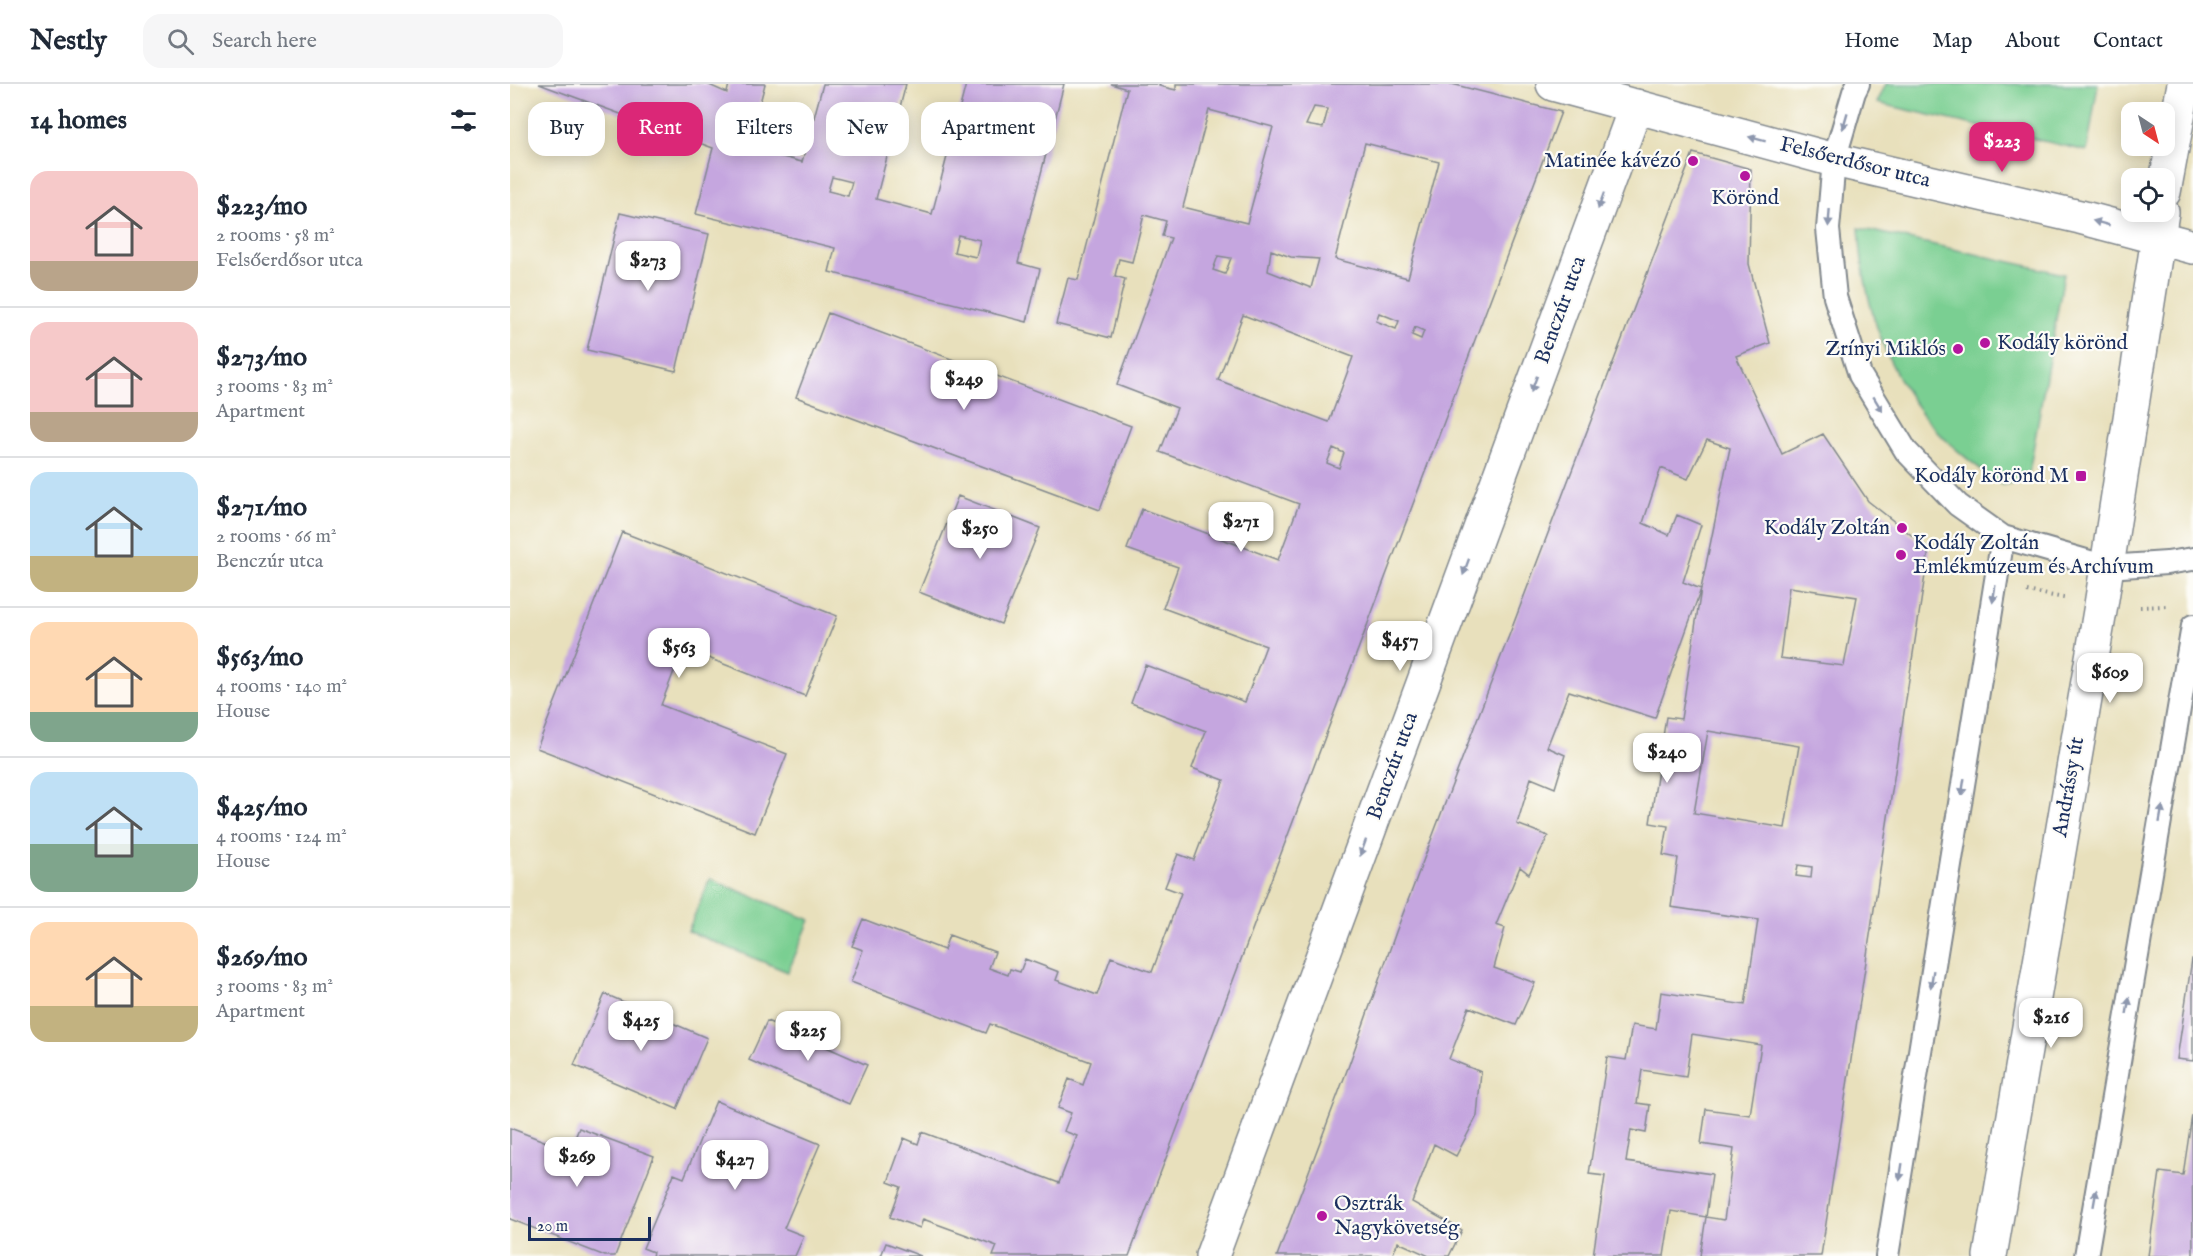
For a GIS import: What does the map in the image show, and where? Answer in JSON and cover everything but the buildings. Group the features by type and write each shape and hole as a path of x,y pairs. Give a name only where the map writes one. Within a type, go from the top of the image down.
{"street":[{"name":"Felsőerdősor utca","path":"1553,84 1834,160 2160,225 2193,247"},
{"path":"2168,168 2184,84"},
{"name":"Benczúr utca","path":"1212,1256 1636,106"},
{"name":"Andrássy út","path":"1990,1256 2107,567 2160,225"}],"lane":[{"path":"1858,84 1834,160 1828,229 1835,297 1860,375 1906,451 1958,505 2003,537 2107,567 2193,559"},
{"path":"1887,1256 2003,537"},
{"path":"2086,1256 2193,626"}],"green space":[{"path":"1886,84 2098,84 2087,151 1877,103"},
{"path":"1859,228 2064,274 2028,479 2002,485 1961,453 1920,411 1904,387 1880,338 1866,284"},
{"path":"710,879 810,920 788,972 688,931"}],"place":[{"name":"Matinée kávézó","path":"1693,161"},
{"name":"Körönd","path":"1745,176"},
{"name":"Kodály körönd","path":"1985,343"},
{"name":"Zrínyi Miklós","path":"1958,349"},
{"name":"Kodály körönd M","path":"2081,476"},
{"name":"Kodály Zoltán","path":"1902,528"},
{"name":"Kodály Zoltán Emlékmúzeum és Archívum","path":"1901,555"},
{"name":"Osztrák Nagykövetség","path":"1322,1216"}]}
